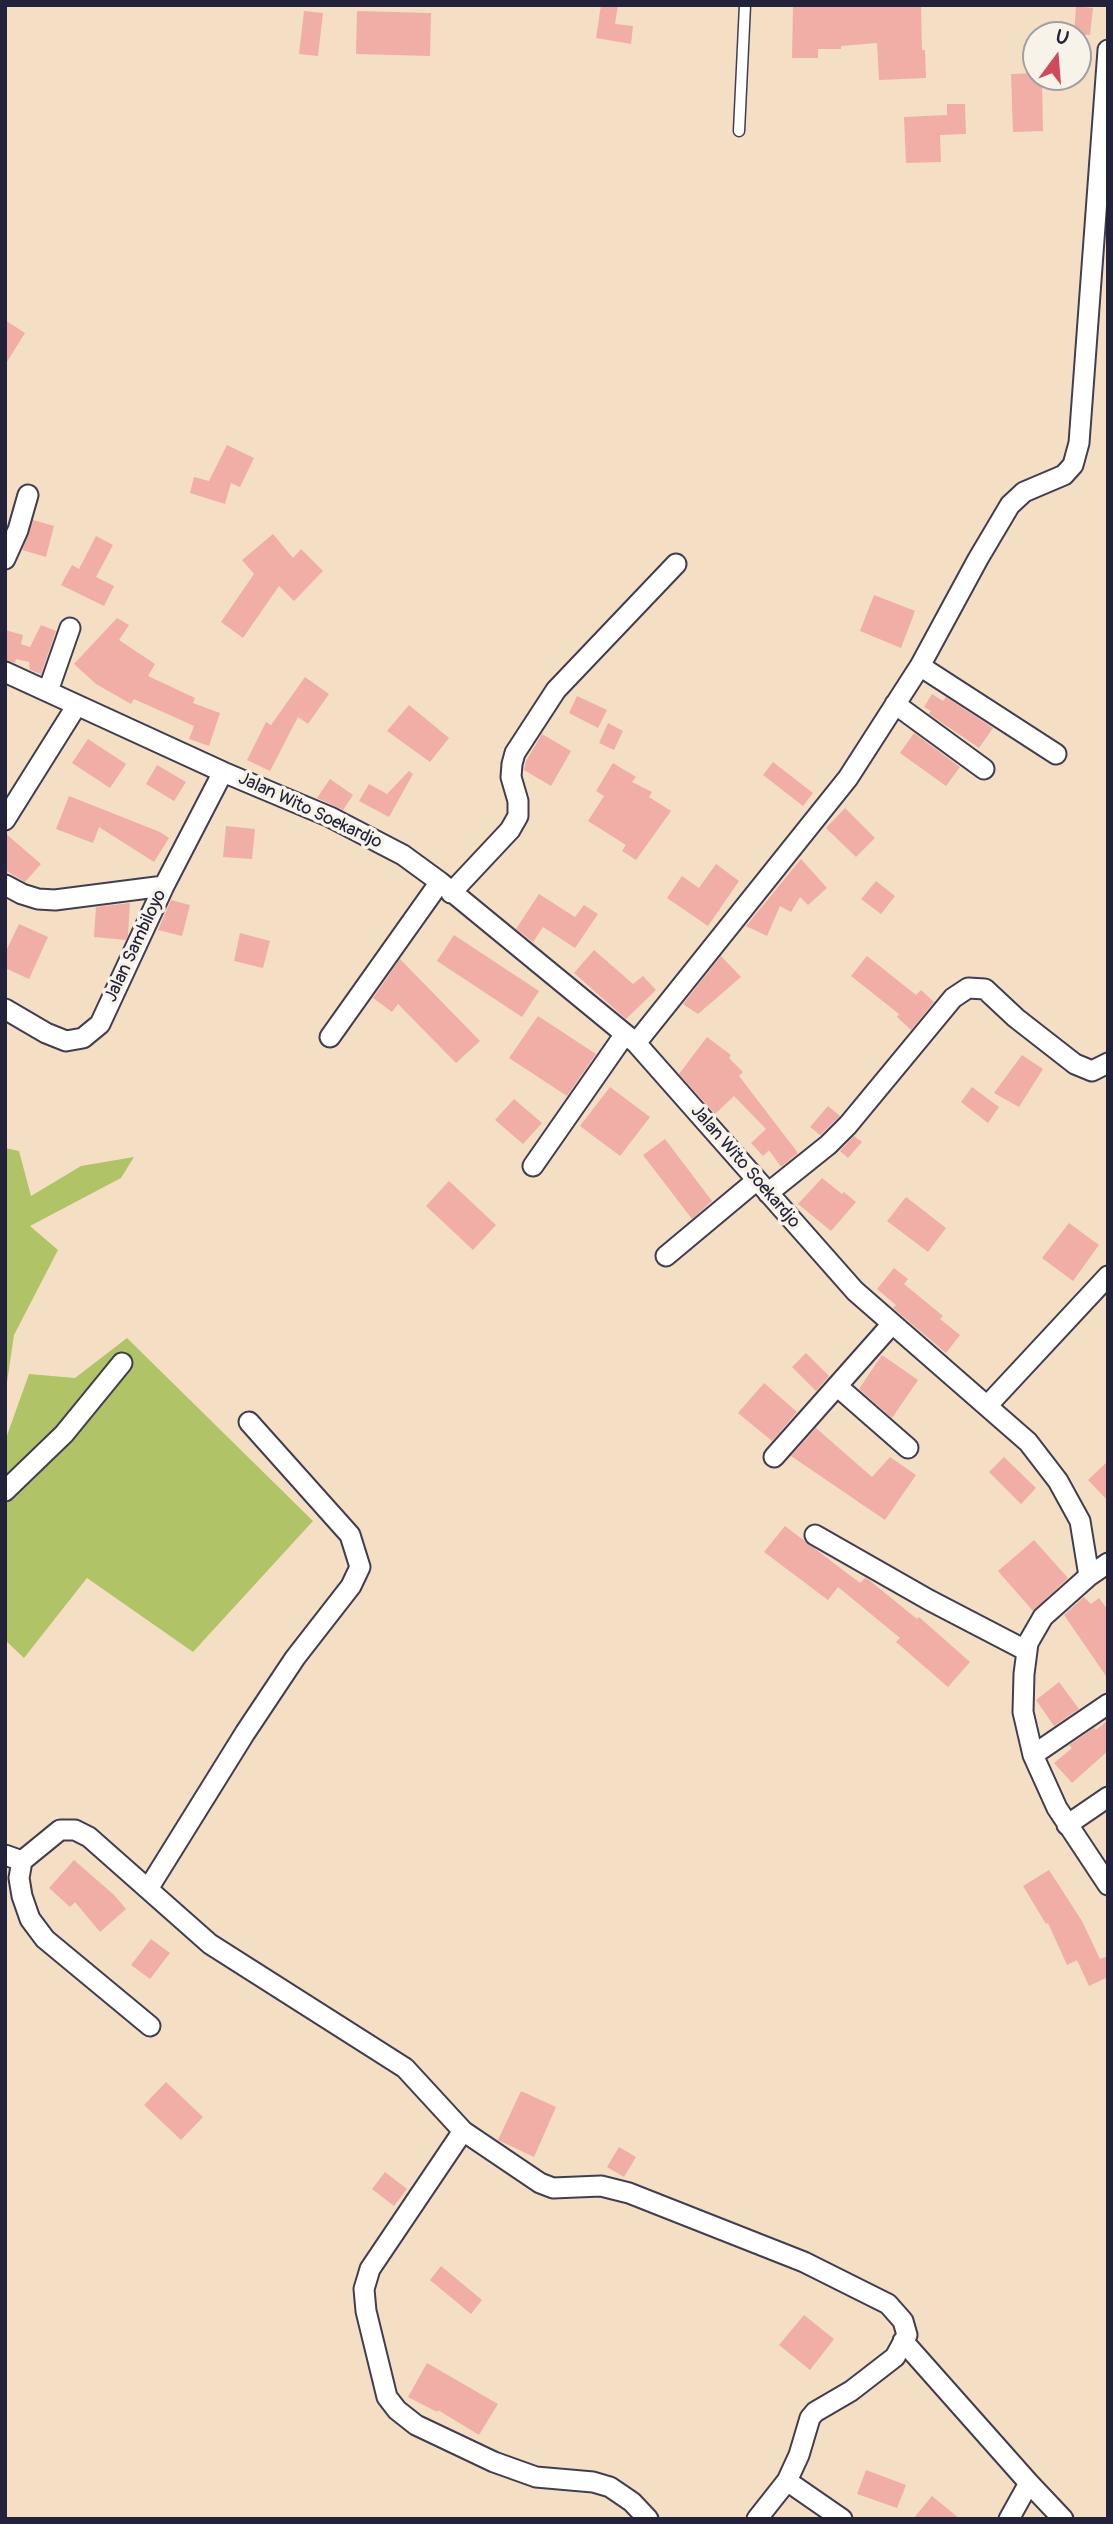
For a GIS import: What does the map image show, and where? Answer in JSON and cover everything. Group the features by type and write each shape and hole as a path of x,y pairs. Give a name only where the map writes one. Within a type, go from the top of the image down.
{"street":[{"path":"533,1166 630,1038 848,778 919,666 1010,505 1024,492 1064,475 1073,465 1079,443 1108,50"},
{"path":"5,559 18,530 28,495"},
{"path":"330,1037 446,887 510,830 518,816 518,801 511,777 515,753 556,690 676,565"},
{"path":"48,691 70,628"},
{"path":"919,666 1056,754"},
{"name":"Jalan Wito Soekardjo","path":"5,672 223,772 342,823 403,855 630,1038 855,1292 1028,1442 1058,1481 1080,1521 1089,1576"},
{"path":"895,704 984,769"},
{"path":"5,820 76,705"},
{"name":"Jalan Sambiloyo","path":"5,1009 46,1033 66,1041 83,1038 100,1024 164,886 223,772"},
{"path":"5,885 38,899 55,900 164,886"},
{"path":"666,1256 828,1145 848,1125 953,998 968,988 985,989 1026,1026 1075,1064 1092,1071 1108,1063"},
{"path":"987,1406 1108,1276"},
{"path":"774,1457 892,1324"},
{"path":"5,1492 64,1434 122,1363"},
{"path":"837,1386 908,1448"},
{"path":"148,1889 245,1733 295,1658 351,1586 360,1567 350,1535 249,1422"},
{"path":"816,1535 929,1601 1027,1651"},
{"path":"1108,1563 1089,1576 1043,1617 1028,1643 1023,1712 1033,1755 1057,1808 1108,1885"},
{"path":"1033,1755 1108,1704"},
{"path":"1067,1825 1108,1797"},
{"path":"150,2026 44,1939 30,1919 14,1858 60,1830 75,1830 89,1837 210,1944 405,2068 463,2131 540,2183 553,2188 601,2186 629,2193 804,2262 888,2304 903,2321 907,2334 895,2357 873,2376 815,2412 810,2418 799,2455 787,2481 757,2519"},
{"path":"463,2131 370,2269 364,2289 366,2311 387,2397 397,2410 416,2425 494,2462 536,2477 593,2482 610,2487 632,2502 648,2519"},
{"path":"904,2341 1063,2519"},
{"path":"787,2481 842,2519"},
{"path":"1009,2519 1029,2483"}],"lane":[{"path":"739,131 745,5"}],"green space":[{"path":"5,1148 19,1151 31,1196 81,1166 134,1157 121,1178 30,1226 58,1250 14,1335 5,1396"},
{"path":"127,1338 313,1521 193,1652 87,1578 24,1658 5,1640 5,1441 29,1374 75,1378"}],"building":[{"path":"601,5 618,5 615,24 633,26 631,44 596,38"},
{"path":"793,5 921,5 926,78 879,80 877,43 841,46 841,49 818,49 818,58 792,58"},
{"path":"1076,6 1093,8 1092,21 1075,21"},
{"path":"304,11 323,13 318,56 299,54"},
{"path":"357,11 431,13 430,56 356,54"},
{"path":"1011,74 1022,74 1022,91 1042,91 1043,131 1013,132"},
{"path":"947,104 965,104 966,134 940,135 941,162 906,163 904,117 947,115"},
{"path":"5,320 25,333 5,365"},
{"path":"227,445 254,458 240,487 231,483 225,504 190,493 194,477 209,481"},
{"path":"33,520 54,526 46,557 22,550"},
{"path":"273,534 293,558 301,549 323,571 294,601 279,586 243,638 221,622 254,574 242,560"},
{"path":"96,536 113,545 96,577 114,586 104,606 61,585 72,565 79,569"},
{"path":"874,595 915,611 901,648 860,631"},
{"path":"117,618 129,625 119,640 155,664 148,676 195,698 193,703 220,713 209,746 189,739 194,726 134,699 131,704 96,684 74,664"},
{"path":"41,625 56,631 41,674 30,670 29,662 16,659 15,663 5,660 5,630 23,635 21,644 30,647"},
{"path":"305,677 329,694 308,724 298,717 270,771 247,760 266,722 271,725"},
{"path":"932,694 943,701 946,697 993,728 979,748 929,714 931,711 924,707"},
{"path":"577,696 607,710 598,728 569,713"},
{"path":"409,705 449,738 430,762 387,731"},
{"path":"608,723 623,731 614,750 599,743"},
{"path":"914,733 960,767 946,786 900,753"},
{"path":"542,734 571,751 551,786 524,770 526,761"},
{"path":"88,739 126,764 110,788 72,763"},
{"path":"773,762 813,793 803,806 763,775"},
{"path":"613,763 636,777 632,782 652,792 649,797 671,811 636,860 622,851 626,845 588,821 604,796 596,791"},
{"path":"157,765 186,782 174,801 146,784"},
{"path":"409,771 413,774 389,817 359,801 369,784 387,794"},
{"path":"330,779 353,795 343,810 317,798"},
{"path":"69,796 169,838 154,862 99,827 93,843 56,829"},
{"path":"845,808 875,838 856,857 826,828"},
{"path":"226,826 255,829 252,859 223,857"},
{"path":"5,833 41,864 25,882 5,870"},
{"path":"801,859 827,888 808,905 800,897 791,912 780,906 767,936 746,926"},
{"path":"716,864 739,881 708,926 667,898 682,876 699,888"},
{"path":"876,881 895,896 881,914 861,899"},
{"path":"539,894 575,917 584,905 598,914 575,948 543,927 533,942 516,929"},
{"path":"171,900 190,905 182,936 158,930"},
{"path":"130,903 126,940 94,937 96,907"},
{"path":"19,924 48,937 29,979 5,968 5,953"},
{"path":"240,933 270,941 263,968 234,961"},
{"path":"454,935 539,991 522,1017 437,961"},
{"path":"594,950 633,984 643,976 656,990 626,1019 574,973"},
{"path":"721,956 741,977 698,1014 683,1004"},
{"path":"867,956 916,995 921,990 934,1002 911,1030 897,1017 899,1014 851,976"},
{"path":"400,959 480,1041 456,1063 398,1004 392,1012 373,998"},
{"path":"538,1016 596,1054 567,1096 509,1058"},
{"path":"707,1037 731,1055 729,1058 743,1072 739,1076 798,1153 781,1167 769,1150 763,1156 751,1143 766,1129 734,1096 715,1114 679,1074"},
{"path":"1022,1055 1043,1069 1019,1107 994,1093"},
{"path":"610,1087 650,1117 620,1156 580,1126"},
{"path":"972,1087 999,1107 988,1123 961,1102"},
{"path":"514,1099 542,1123 523,1144 495,1120"},
{"path":"828,1106 840,1116 820,1135 810,1127"},
{"path":"854,1136 862,1142 848,1158 840,1151"},
{"path":"665,1139 712,1201 692,1219 643,1155"},
{"path":"822,1178 856,1202 831,1231 798,1204"},
{"path":"449,1181 496,1225 473,1250 426,1206"},
{"path":"906,1197 946,1228 928,1252 887,1221"},
{"path":"1069,1223 1099,1245 1073,1281 1042,1258"},
{"path":"894,1268 908,1279 904,1284 943,1316 940,1319 960,1335 946,1353 893,1308 896,1305 877,1289"},
{"path":"806,1353 829,1376 816,1391 792,1367"},
{"path":"882,1355 918,1380 892,1418 859,1389"},
{"path":"764,1383 797,1412 772,1441 738,1413"},
{"path":"816,1428 872,1477 890,1457 916,1475 885,1520 791,1456"},
{"path":"1004,1457 1036,1488 1021,1504 989,1472"},
{"path":"1108,1461 1108,1501 1088,1480"},
{"path":"785,1526 860,1583 865,1578 869,1580 917,1619 919,1617 970,1662 948,1687 896,1642 900,1638 838,1587 828,1600 764,1552"},
{"path":"1034,1540 1068,1578 1033,1611 998,1571"},
{"path":"1084,1597 1091,1604 1099,1598 1108,1610 1108,1679 1064,1615"},
{"path":"1059,1682 1079,1709 1054,1726 1036,1700"},
{"path":"1108,1720 1108,1751 1072,1783 1054,1763 1072,1748 1069,1745"},
{"path":"74,1860 126,1909 100,1932 75,1902 70,1907 49,1888"},
{"path":"1049,1870 1082,1921 1100,1959 1108,1956 1108,1977 1089,1986 1077,1960 1067,1965 1048,1923 1046,1924 1023,1886"},
{"path":"151,1939 170,1953 150,1979 131,1965"},
{"path":"166,2082 203,2117 181,2140 144,2105"},
{"path":"521,2091 556,2107 534,2157 498,2140"},
{"path":"619,2147 636,2157 624,2177 607,2167"},
{"path":"385,2172 407,2189 394,2206 372,2189"},
{"path":"441,2266 482,2300 471,2314 430,2280"},
{"path":"804,2315 834,2339 810,2370 779,2345"},
{"path":"427,2363 498,2404 479,2435 438,2410 437,2412 408,2397"},
{"path":"866,2470 906,2485 897,2508 857,2494"},
{"path":"932,2496 960,2519 913,2519"}]}
